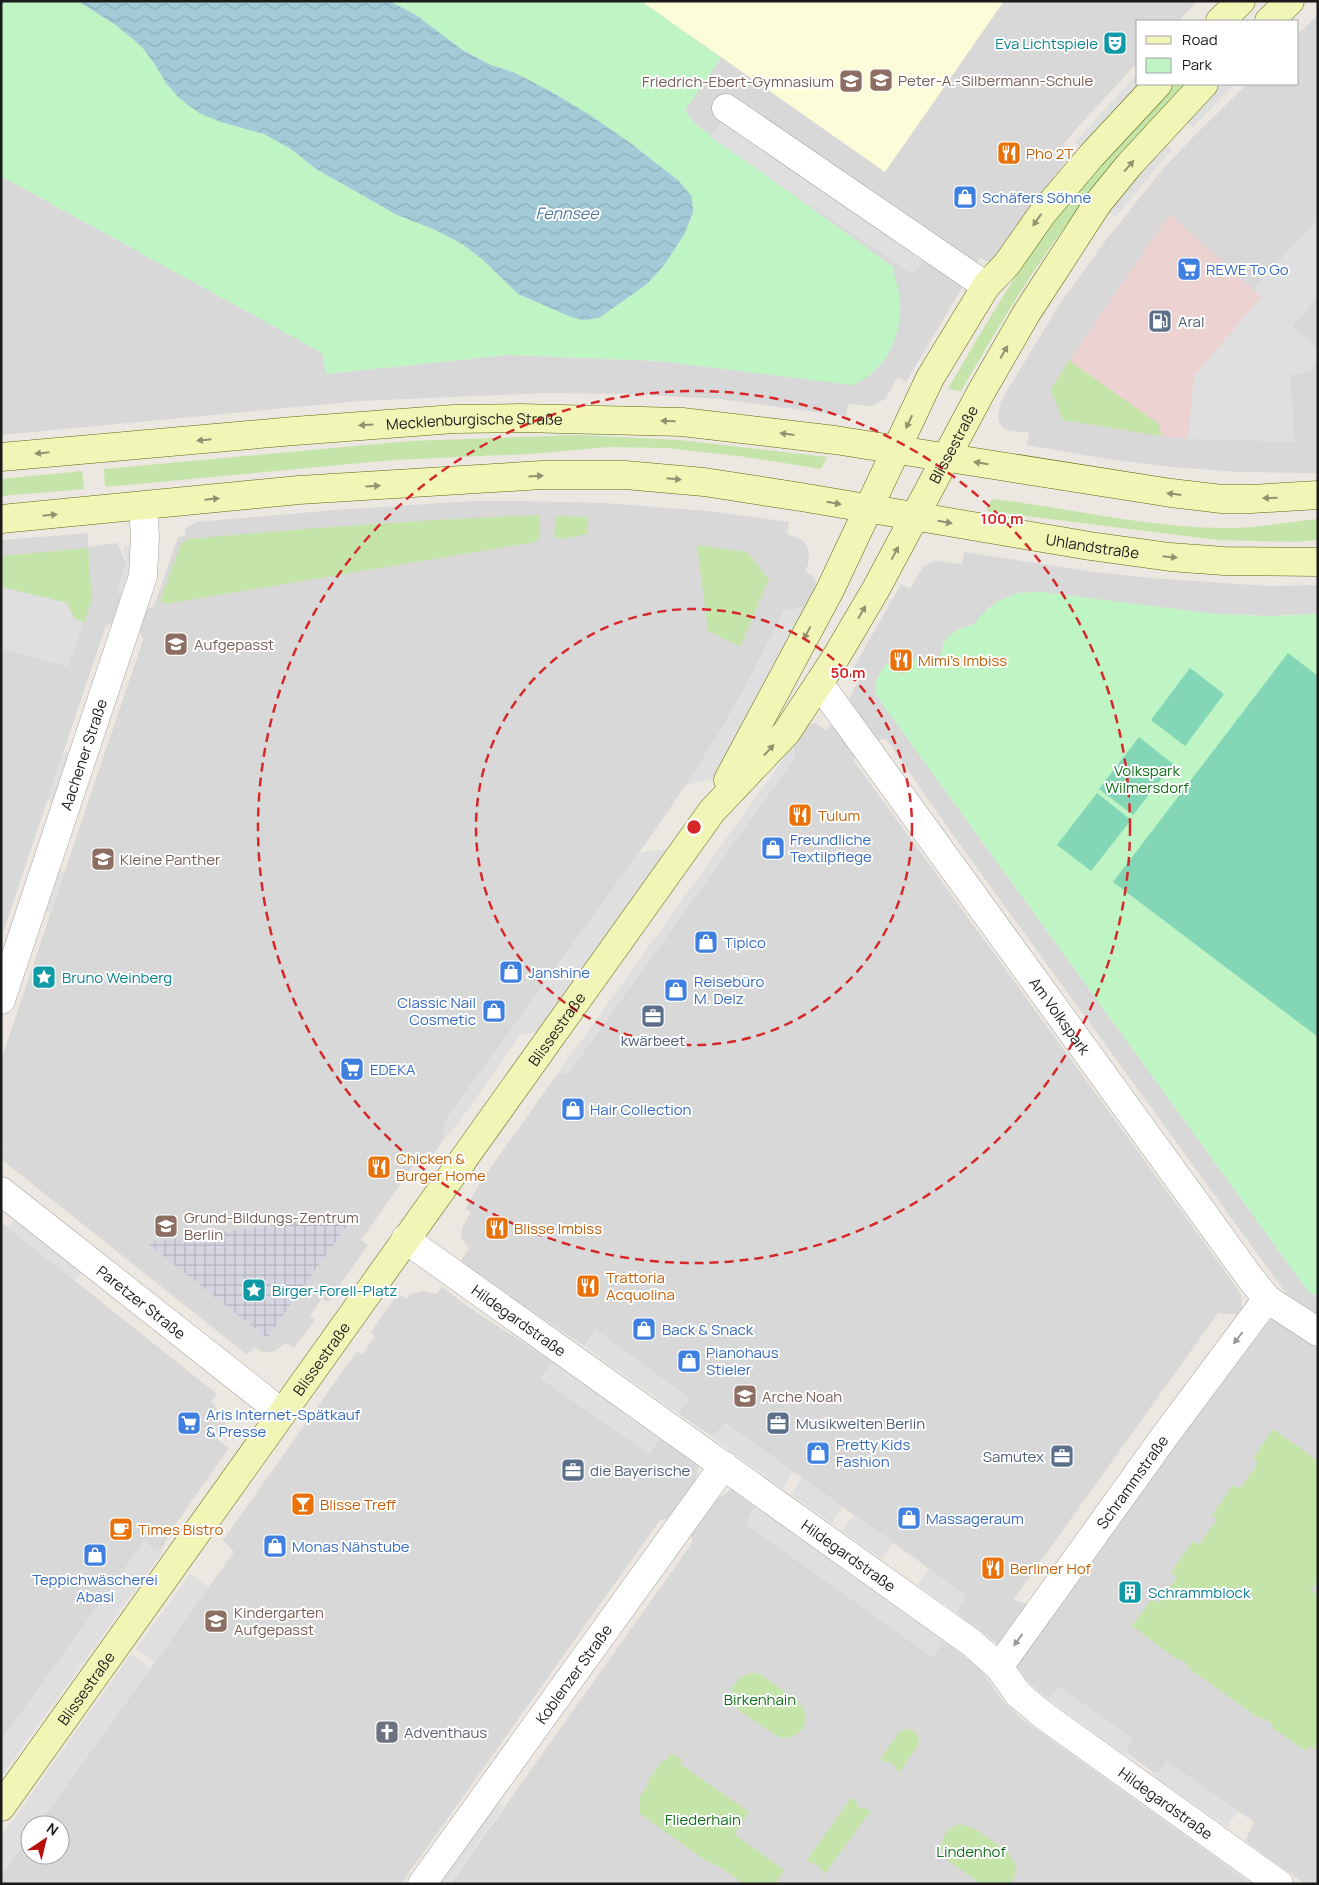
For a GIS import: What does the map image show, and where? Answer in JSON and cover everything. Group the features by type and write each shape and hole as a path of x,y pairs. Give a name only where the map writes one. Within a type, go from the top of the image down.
{"main road":[{"path":"1221,20 1241,1"},
{"path":"1270,20 1290,1"},
{"name":"Blissestraße","path":"712,812 830,590 930,378 986,286 1007,264 1042,214 1079,170 1157,85"},
{"name":"Blissestraße","path":"1,1807 712,812 786,732 876,589 980,394 1026,314 1098,203 1129,165 1203,85"},
{"name":"Mecklenburgische Straße","path":"1,457 294,431 454,419 520,418 682,422 835,440 946,457"},
{"path":"946,457 1171,494 1251,499 1318,495"},
{"path":"1,519 318,489 542,476 625,475 704,482 868,509"},
{"name":"Uhlandstraße","path":"868,509 1090,546 1170,557 1224,561 1318,562"}],"street":[{"path":"726,108 986,286"},
{"name":"Aachener Straße","path":"1,1000 143,576 145,537 143,506"},
{"name":"Am Volkspark","path":"819,682 1267,1299 1318,1332"},
{"name":"Paretzer Straße","path":"1,1191 282,1413"},
{"name":"Hildegardstraße","path":"406,1239 972,1643 999,1667 1018,1694 1042,1714 1279,1884"},
{"name":"Schrammstraße","path":"999,1667 1167,1432 1267,1299"},
{"name":"Koblenzer Straße","path":"422,1884 724,1465"}],"shaded area":[{"path":"641,1 1198,1 1179,20 1136,20 1136,64 1063,145 1071,153 1070,156 1025,214 994,262 988,262 980,258 906,382 898,377 886,398 875,405 848,404 846,416 720,399 627,394 546,393 361,401 1,435 1,176 323,353 326,374 507,355 660,361 694,365 894,273 893,267 695,124 685,110 721,58"},
{"name":"Friedrich-Ebert-Gymnasium","path":"641,1 1004,1 885,172"},
{"path":"1318,15 1318,473 1240,472 1171,467 1107,459 1027,445 1029,433 1006,430 999,422 998,414 1001,401 1059,305 1106,240 1161,171 1246,85 1299,85 1299,33"},
{"path":"1136,75 1136,85 1140,85 1083,149 1075,142"},
{"path":"1219,85 1234,85 1192,128 1184,120"},
{"path":"721,121 924,259 913,275 710,137"},
{"path":"1164,142 1172,150 1115,217 1106,210"},
{"path":"1170,214 1261,297 1195,376 1188,439 1161,436 1158,424 1071,362 1070,359"},
{"path":"1318,219 1318,297 1293,326 1318,349 1318,360 1310,372 1290,375 1295,442 1188,439 1194,376 1261,297 1253,289"},
{"path":"472,501 604,503 708,511 789,522 787,534 802,540 809,552 808,565 805,571 812,575 816,582 813,605 784,611 745,688 712,746 656,829 447,1118 444,1126 444,1139 430,1159 422,1154 361,1240 368,1245 328,1302 322,1298 310,1316 315,1320 294,1348 286,1343 275,1351 269,1352 263,1352 254,1347 247,1355 1,1159 1,1152 4,1149 1,1147 1,1060 143,640 138,628 145,610 154,606 178,537 186,536 185,529 196,522"},
{"path":"88,533 88,547 117,543 120,548 126,564 118,591 122,603 116,621 106,626 102,637 1,939 1,540"},
{"path":"133,545 133,570 122,603 118,591 126,565 123,546"},
{"path":"964,552 1094,572 1151,578 1267,586 1318,585 1318,614 1270,616 1215,614 1041,592 1018,593 988,608 975,624 959,629 943,643 942,652 936,660 927,662 903,675 876,695 1308,1291 1318,1297 1318,1316 1288,1296 953,835 886,739 877,740 848,701 860,678 851,672 901,584 910,589 922,568 929,563 937,561 962,564"},
{"path":"1,587 67,603 74,618 84,623 68,667 1,648"},
{"path":"813,605 744,730 714,778 685,786 729,717 784,611"},
{"path":"813,723 826,730 830,726 835,727 855,752 854,761 1241,1295 1242,1306 1240,1315 1218,1313 1013,1600 1032,1605 1016,1629 998,1644 958,1614 958,1609 966,1596 725,1423 713,1437 680,1415 680,1411 689,1399 596,1330 585,1345 581,1344 467,1267 461,1260 469,1249 461,1237 462,1228 471,1212 465,1209 481,1181 558,1073 569,1073 794,744 808,725"},
{"path":"794,744 795,758 569,1073 558,1073"},
{"path":"63,752 72,754 56,803 47,800"},
{"path":"668,849 537,1032 520,1035 458,1124 444,1139 444,1127 447,1118 638,853"},
{"path":"55,869 65,872 51,913 42,910"},
{"name":"Birger-Forell-Platz","path":"356,1213 267,1338 147,1243"},
{"path":"14,1220 82,1272 75,1281 8,1227"},
{"path":"1,1222 217,1394 211,1402 224,1417 226,1427 218,1440 229,1448 171,1531 161,1550 157,1551 144,1542 1,1741"},
{"path":"442,1287 467,1306 551,1361 551,1364 541,1378 649,1454 659,1440 662,1439 699,1465 694,1487 672,1518 660,1520 401,1884 1,1884 1,1876 20,1850 20,1865 70,1865 70,1815 45,1815 234,1552 223,1540 357,1351 362,1355 375,1336 371,1332 398,1293 406,1299 411,1294 423,1291 436,1294"},
{"path":"1272,1320 1318,1348 1318,1884 1305,1884 1247,1842 1246,1839 1254,1822 1167,1762 1159,1773 1154,1773 1127,1753 1127,1748 1133,1739 1058,1686 1051,1697 1045,1697 1028,1681 1016,1665 1040,1622 1051,1620 1263,1323"},
{"path":"596,1330 690,1398 680,1411 680,1415 581,1344 586,1345"},
{"path":"551,1361 662,1439 659,1440 648,1454 541,1377 551,1364"},
{"path":"724,1423 793,1472 782,1488 711,1437 714,1436"},
{"path":"802,1478 843,1507 832,1523 791,1494"},
{"path":"732,1489 755,1507 746,1523 932,1657 941,1645 947,1643 980,1669 1003,1701 1022,1719 1252,1884 450,1884 692,1543 691,1532 714,1501"},
{"path":"753,1504 947,1643 941,1645 932,1657 745,1524 755,1510"},
{"path":"854,1515 893,1543 882,1559 842,1531"},
{"path":"144,1541 157,1551 163,1551 1,1777 1,1741"},
{"path":"929,1569 967,1596 958,1609 958,1614 918,1585"},
{"path":"190,1574 209,1587 155,1663 136,1649"},
{"path":"131,1654 151,1668 45,1815 20,1815 20,1850 1,1876 1,1837"},
{"path":"1058,1686 1133,1739 1127,1748 1127,1756 1045,1697 1051,1697"},
{"path":"1167,1761 1238,1811 1227,1827 1153,1775 1159,1772"},
{"path":"497,1801 504,1806 449,1884 438,1884"}],"green space":[{"path":"1,1 78,1 117,26 141,46 166,83 179,98 221,122 264,134 291,149 316,169 397,215 433,229 462,244 482,259 518,294 571,317 583,320 599,318 647,284 665,264 685,233 693,212 679,181 629,142 550,91 513,72 491,65 464,51 416,15 389,1 641,1 721,58 685,110 695,124 893,267 900,306 894,342 882,363 864,379 853,385 660,361 507,355 326,374 322,353 1,176"},
{"path":"1171,85 1188,85 1112,168 1070,220 1021,291 961,391 948,389 977,338 1045,233 1134,125"},
{"path":"1070,359 1071,362 1159,424 1161,436 1062,420 1051,389"},
{"path":"578,435 680,440 827,457 821,469 746,457 666,448 610,447 529,454 394,460 105,487 104,469 409,441"},
{"path":"82,471 84,489 1,496 1,479"},
{"path":"992,499 1138,521 1197,527 1250,527 1318,519 1318,540 1296,542 1218,540 986,511"},
{"path":"540,515 540,537 536,542 165,604 160,601 180,546 184,541 190,539 452,519"},
{"path":"556,516 588,517 588,534 561,539 554,536"},
{"path":"697,545 747,552 769,579 740,647 708,631"},
{"path":"88,548 92,599 84,623 74,618 67,603 1,587 1,556"},
{"name":"Volkspark Wilmersdorf","path":"1041,592 1215,614 1270,616 1318,614 1318,1297 1308,1291 876,695 875,683 886,663 903,675 916,657 927,662 936,660 942,652 943,643 949,636 959,629 975,624 980,616 998,601 1018,593"},
{"path":"1288,653 1318,676 1318,1037 1113,882"},
{"path":"1190,668 1224,694 1185,746 1151,720"},
{"path":"1139,737 1173,764 1133,815 1099,789"},
{"path":"1097,793 1131,820 1091,871 1057,845"},
{"path":"1273,1429 1318,1461 1318,1580 1311,1590 1318,1595 1318,1752 1310,1746 1306,1751 1272,1728 1273,1725 1262,1717 1260,1719 1132,1626 1152,1599 1158,1603 1177,1577 1171,1572 1193,1541 1199,1545 1217,1519 1212,1515 1233,1485 1240,1489 1258,1463 1253,1458"},
{"name":"Birkenhain","path":"749,1673 760,1674 799,1702 804,1710 806,1719 803,1728 796,1735 787,1738 778,1737 734,1707 731,1696 733,1686 740,1678"},
{"path":"907,1729 914,1731 919,1737 918,1745 899,1773 892,1763 880,1760 899,1732"},
{"name":"Fliederhain","path":"671,1753 682,1760 680,1764 749,1812 734,1834 784,1870 775,1884 744,1884 720,1867 708,1862 640,1814 639,1798 649,1783 647,1782 663,1760 666,1761"},
{"path":"852,1797 859,1808 871,1810 824,1875 817,1865 806,1861"},
{"name":"Lindenhof","path":"959,1824 976,1830 1008,1854 1015,1865 1016,1871 1009,1884 981,1884 944,1858 941,1848 943,1837 949,1829"}],"water":[{"name":"Fennsee","path":"78,1 389,1 416,15 464,51 491,65 513,72 550,91 590,115 629,142 679,181 692,197 693,212 685,233 665,264 647,284 599,318 583,320 571,317 518,294 482,259 462,244 433,229 397,215 316,169 291,149 264,134 221,122 199,113 179,98 166,83 141,46 117,26"}],"place":[{"name":"Eva Lichtspiele","path":"1115,43"},
{"name":"Peter-A.-Silbermann-Schule","path":"881,80"},
{"name":"Friedrich-Ebert-Gymnasium","path":"851,81"},
{"name":"Pho 2T","path":"1009,153"},
{"name":"Schäfers Söhne","path":"965,197"},
{"name":"REWE To Go","path":"1189,269"},
{"name":"Aral","path":"1160,321"},
{"name":"Aufgepasst","path":"176,644"},
{"name":"Mimi's Imbiss","path":"901,660"},
{"name":"Tulum","path":"800,815"},
{"name":"Freundliche Textilpflege","path":"773,848"},
{"name":"Kleine Panther","path":"103,859"},
{"name":"Tipico","path":"706,942"},
{"name":"Janshine","path":"511,972"},
{"name":"Bruno Weinberg","path":"44,977"},
{"name":"Reisebüro M. Delz","path":"676,990"},
{"name":"Classic Nail Cosmetic","path":"494,1011"},
{"name":"kwärbeet","path":"653,1016"},
{"name":"EDEKA","path":"352,1069"},
{"name":"Hair Collection","path":"573,1109"},
{"name":"Chicken & Burger Home","path":"379,1167"},
{"name":"Grund-Bildungs-Zentrum Berlin","path":"166,1226"},
{"name":"Blisse Imbiss","path":"497,1228"},
{"name":"Trattoria Acquolina","path":"588,1286"},
{"name":"Birger-Forell-Platz","path":"254,1290"},
{"name":"Back & Snack","path":"644,1329"},
{"name":"Pianohaus Stieler","path":"689,1361"},
{"name":"Arche Noah","path":"745,1396"},
{"name":"Aris Internet-Spätkauf & Presse","path":"189,1423"},
{"name":"Musikwelten Berlin","path":"778,1423"},
{"name":"Pretty Kids Fashion","path":"818,1453"},
{"name":"Samutex","path":"1062,1456"},
{"name":"die Bayerische","path":"573,1470"},
{"name":"Blisse Treff","path":"303,1504"},
{"name":"Massageraum","path":"909,1518"},
{"name":"Times Bistro","path":"121,1529"},
{"name":"Monas Nähstube","path":"275,1546"},
{"name":"Teppichwäscherei Abasi","path":"95,1555"},
{"name":"Berliner Hof","path":"993,1568"},
{"name":"Schrammblock","path":"1130,1592"},
{"name":"Kindergarten Aufgepasst","path":"216,1621"},
{"name":"Adventhaus","path":"387,1732"}]}
